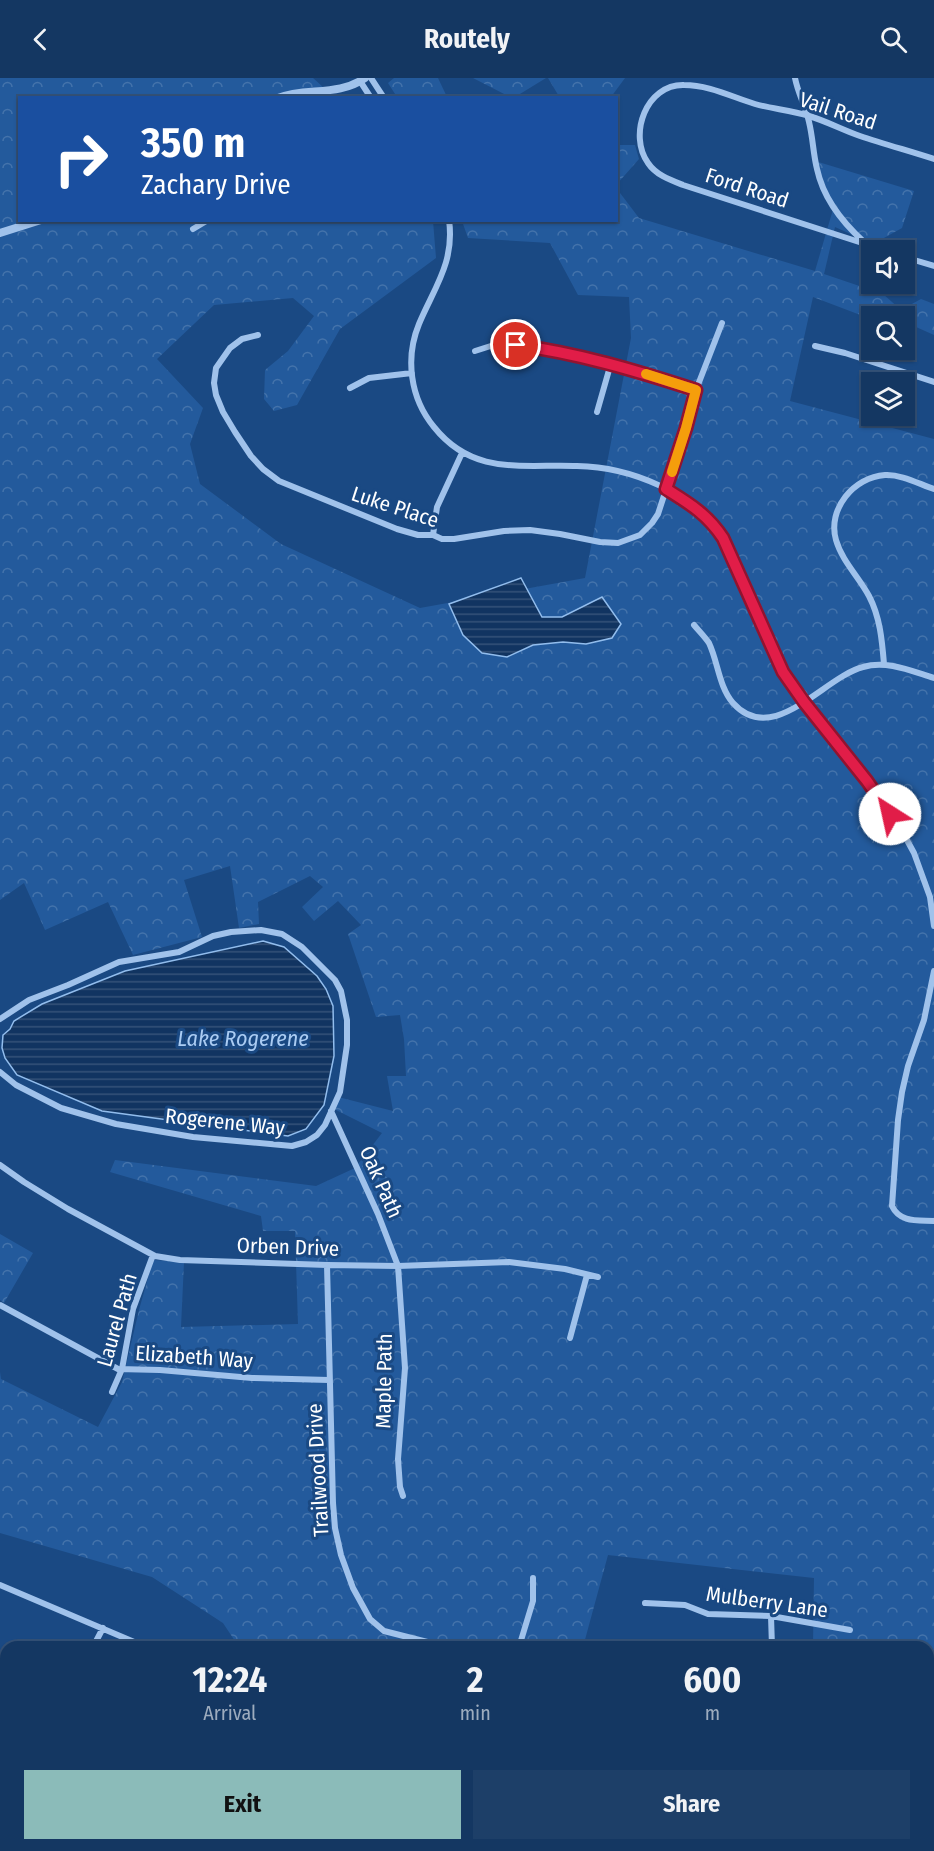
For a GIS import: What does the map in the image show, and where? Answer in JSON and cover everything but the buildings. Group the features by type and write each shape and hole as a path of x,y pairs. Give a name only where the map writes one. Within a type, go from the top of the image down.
{"street":[{"path":"371,78 383,96"},
{"path":"795,78 807,115 817,171 823,188 849,229 861,240"},
{"path":"282,96 342,89 363,80 370,96"},
{"name":"Vail Road","path":"642,119 655,97 672,86 697,86 755,104 807,115 866,138 934,159"},
{"name":"Ford Road","path":"642,119 639,139 642,153 658,174 683,185 861,243"},
{"path":"0,233 34,222"},
{"path":"193,229 205,222"},
{"path":"449,222 449,253 416,333 412,352 412,373 417,399 426,416 441,435 462,453 487,463 504,466 579,466 614,471 666,489 701,511 713,523 723,538 783,672 867,781 902,831 914,853 930,897 934,926"},
{"path":"915,260 934,266"},
{"name":"Luke Place","path":"258,335 242,339 230,348 216,368 214,383 223,412 251,456 279,481 397,529 418,535 433,535 442,539 454,540 504,531 530,530 600,542 626,542 640,536 652,523 662,506 696,390 722,323"},
{"path":"475,351 497,344 571,353 696,390"},
{"path":"815,346 845,353 934,382"},
{"path":"597,412 611,363"},
{"path":"350,388 369,378 412,373"},
{"path":"433,535 437,507 462,453"},
{"path":"884,663 881,629 870,597 839,549 835,538 837,515 847,494 864,480 875,477 896,476 934,489"},
{"path":"694,625 708,642 727,694 737,707 750,714 768,717 787,712 846,674 862,667 884,663 934,678"},
{"name":"Rogerene Way","path":"0,1019 29,1000 119,962 180,952 213,936 261,930 282,934 302,947 335,980 341,991 347,1045 340,1092 325,1125 317,1135 306,1142 292,1146 193,1137 116,1124 61,1108 16,1085 0,1072"},
{"path":"934,971 926,1012 902,1092 892,1206 896,1213 904,1219 934,1221"},
{"name":"Oak Path","path":"332,1111 378,1214 398,1266"},
{"name":"Orben Drive","path":"0,1165 68,1209 153,1255 180,1260 327,1265 398,1266 508,1262 550,1267 598,1277"},
{"name":"Laurel Path","path":"112,1392 122,1369 133,1309 153,1255"},
{"name":"Trailwood Drive","path":"327,1265 334,1528 340,1555 353,1588 370,1619 384,1631 423,1641"},
{"name":"Maple Path","path":"398,1266 405,1368 398,1459 403,1496"},
{"path":"570,1338 587,1275"},
{"name":"Elizabeth Way","path":"0,1305 118,1369 252,1378 329,1380"},
{"path":"521,1641 533,1602 533,1578"},
{"path":"0,1585 133,1641"},
{"name":"Mulberry Lane","path":"645,1603 685,1605 708,1614 771,1616 850,1630"},
{"path":"771,1616 772,1641"},
{"path":"96,1641 104,1628"}],"green space":[{"path":"0,78 313,78 333,96 18,96 18,222 433,222 436,258 340,329 297,405 274,411 264,399 265,370 288,351 314,316 293,298 214,305 157,359 203,408 190,444 200,484 281,544 420,608 585,578 631,338 629,297 578,295 550,243 468,238 462,222 618,222 618,190 639,218 815,271 834,206 815,161 914,191 902,228 880,240 864,240 835,227 824,274 861,287 861,294 883,294 896,306 861,306 861,315 813,297 790,401 861,420 861,426 885,426 934,439 934,1641 813,1641 814,1578 608,1555 585,1641 235,1641 223,1623 152,1577 0,1533 0,1372 1,1379 98,1427 122,1382 153,1260 184,1262 181,1327 298,1324 295,1231 263,1231 261,1216 110,1172 115,1160 316,1186 355,1168 382,1133 334,1109 338,1097 393,1111 387,1076 406,1076 400,1015 376,1017 348,934 361,925 338,901 314,921 302,907 323,887 310,876 258,902 259,924 239,928 230,866 184,880 202,937 133,955 108,902 45,930 24,883 0,900"},
{"path":"394,78 438,78 447,96 396,96 388,83"},
{"path":"473,78 546,78 517,96 508,96"},
{"path":"548,78 625,78 612,96 559,96"},
{"path":"618,145 635,145 639,159 618,183"},
{"path":"921,299 934,304 934,335 915,326 915,306 908,306"},
{"path":"0,1234 33,1253 4,1303 0,1300"}],"water":[{"path":"521,578 542,617 562,617 602,597 621,624 612,638 586,644 563,642 533,645 507,657 482,653 463,635 449,604"},
{"name":"Lake Rogerene","path":"263,941 284,947 317,976 326,989 333,1006 334,1056 324,1105 306,1129 288,1136 102,1111 17,1075 5,1058 2,1048 3,1035 14,1021 42,1004 125,971"}],"slow traffic":[{"path":"646,374 696,390 672,472"}],"route":[{"path":"516,345 571,353 611,363 696,390 666,489 701,511 713,523 723,538 783,672 890,814"}]}
